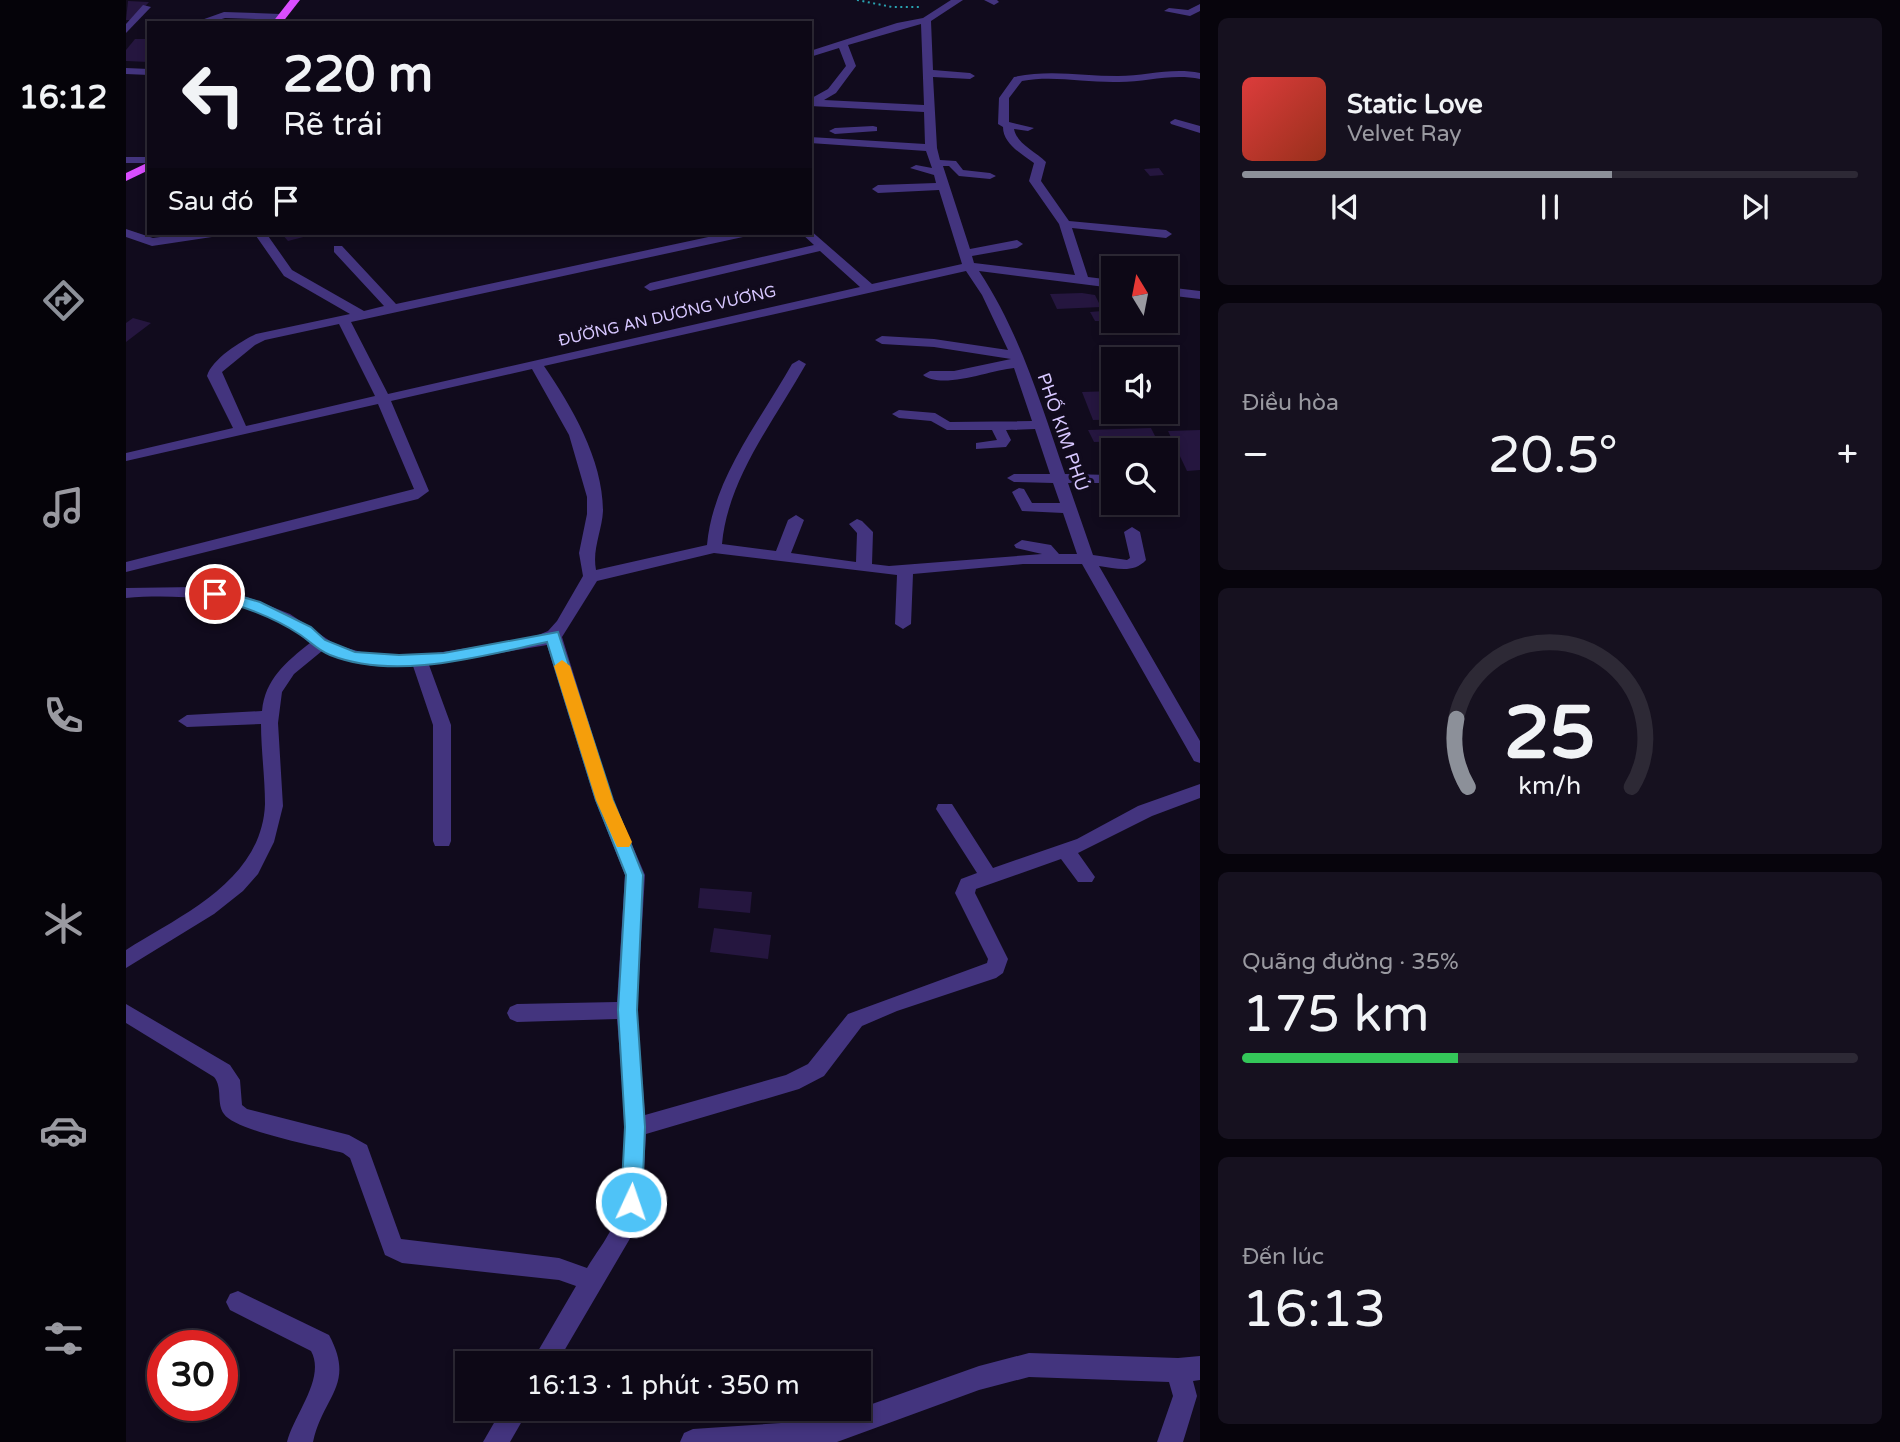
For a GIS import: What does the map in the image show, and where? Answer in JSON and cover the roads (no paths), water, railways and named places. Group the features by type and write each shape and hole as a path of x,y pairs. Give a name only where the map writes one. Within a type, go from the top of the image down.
{"main road":[{"path":"279,20 295,0"},
{"path":"126,178 147,164"}],"street":[{"path":"812,53 926,20 953,3"},
{"path":"128,26 146,7"},
{"path":"1168,11 1191,13 1200,7"},
{"path":"204,21 224,15 279,20"},
{"path":"926,20 931,148 967,259 1101,282"},
{"path":"128,26 147,25"},
{"path":"812,101 832,91 851,66 842,43"},
{"path":"126,71 147,72"},
{"path":"1028,128 1003,124 1004,98 1015,81 1023,78 1072,75 1129,79 1179,72 1193,78"},
{"path":"928,73 970,76"},
{"path":"812,102 853,99 874,110"},
{"path":"840,110 929,114"},
{"path":"873,145 874,110"},
{"path":"894,114 929,114"},
{"path":"1175,122 1200,130"},
{"path":"1009,126 1008,132 1013,141 1040,162 1035,181 1065,224 1083,280"},
{"path":"831,131 873,130"},
{"path":"812,140 931,148"},
{"path":"126,160 147,163"},
{"path":"878,189 940,174 952,163 959,173 990,176"},
{"path":"916,168 940,174"},
{"path":"1065,224 1166,234"},
{"path":"126,233 152,242 199,235"},
{"path":"261,235 288,273 362,315"},
{"path":"241,430 214,376 218,367 261,337 734,235"},
{"path":"809,235 868,287"},
{"name":"ĐƯỜNG AN DƯƠNG VƯƠNG","path":"126,457 868,287 1017,244"},
{"path":"650,287 823,247"},
{"path":"338,249 394,309"},
{"name":"PHỐ KIM PHÚ","path":"967,259 988,295 1018,359 1087,559 1200,757"},
{"path":"810,286 824,297"},
{"path":"1178,292 1200,295"},
{"path":"126,567 418,494 422,486 383,398 343,319"},
{"path":"882,340 934,343 1018,359"},
{"path":"930,375 955,378 1018,359"},
{"path":"535,363 563,403 588,472 595,514 585,547 591,577"},
{"path":"714,548 714,527 733,479 799,364"},
{"path":"899,414 935,417 947,426 1041,425"},
{"path":"981,446 1002,443 1004,440 997,426"},
{"path":"1068,508 1027,508 1016,485 1059,479 1101,479"},
{"path":"782,556 796,520"},
{"path":"856,524 865,531 864,567"},
{"path":"126,593 194,592 236,599 306,631 320,644 355,657 419,660 553,636 561,629 580,586 591,577 714,548 905,571 1003,560 1087,559 1137,563 1132,532"},
{"path":"1022,545 1045,548 1055,559"},
{"path":"902,624 905,571"},
{"path":"550,1351 623,1230 631,1202 635,1127 627,1010 635,875 604,800 553,636"},
{"path":"126,960 230,891 247,875 272,821 270,700 277,683 320,644"},
{"path":"419,660 442,726 442,841"},
{"path":"187,721 271,717"},
{"path":"635,1127 791,1083 816,1070 839,1037 855,1020 890,1004 996,967 998,960 965,893 968,884 1065,850 1119,828 1145,811 1200,791"},
{"path":"945,810 988,875"},
{"path":"1065,850 1085,877"},
{"path":"517,1013 627,1010"},
{"path":"126,1012 222,1071 229,1080 233,1109 241,1117 349,1145 359,1152 393,1247 402,1252 559,1269 593,1281"},
{"path":"239,1302 320,1343 329,1354 330,1366 322,1395 300,1442"},
{"path":"693,1442 834,1437 979,1378 1029,1365 1189,1369 1185,1396 1170,1442"},
{"path":"496,1442 509,1421"}]}
